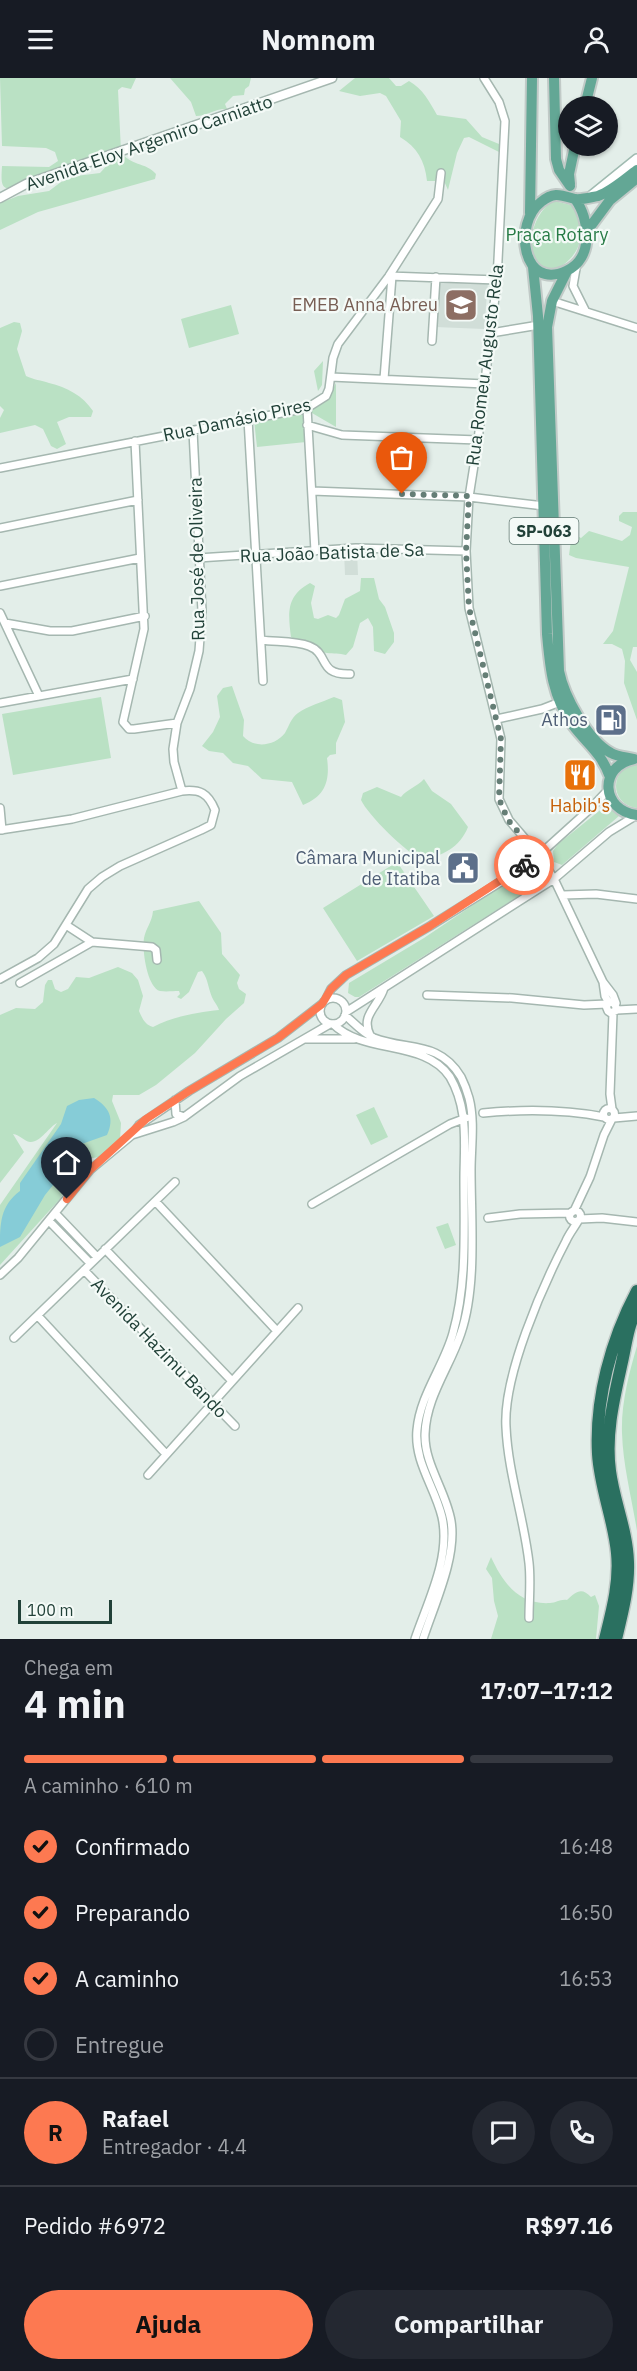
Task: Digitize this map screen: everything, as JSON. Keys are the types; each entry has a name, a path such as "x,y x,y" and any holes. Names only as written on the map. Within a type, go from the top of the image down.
{"highway":[{"path":"605,1639 616,1589 618,1555 600,1477 598,1434 602,1400 616,1337 624,1315 637,1291"},
{"path":"616,1639 626,1595 628,1563 627,1540 610,1472 610,1416 627,1338 637,1309"}],"main road":[{"path":"530,214 532,78"},
{"path":"554,78 556,159 559,170 584,213 587,231"},
{"path":"588,96 592,78"},
{"path":"572,194 569,174 573,156"},
{"path":"589,197 637,159"},
{"path":"530,214 543,200 551,196 599,195 637,170"},
{"name":"SP-063","path":"635,181 610,200 587,231 584,249 577,262 567,271 552,300 547,327 559,671 562,685 591,735 610,753 636,759"},
{"name":"SP-063","path":"530,214 527,220 525,245 532,267 538,325 549,661 552,683 572,724 603,759 612,800 620,810 637,815"},
{"path":"532,267 550,274 567,271"},
{"name":"SP-063","path":"609,783 617,767 636,759"}],"street":[{"name":"Avenida Eloy Argemiro Carniatto","path":"0,198 27,184 332,78"},
{"name":"Rua Romeu Augusto Rela","path":"484,78 499,102 505,121 497,280 469,496 466,551 469,608 497,719 502,756 499,799 508,820 538,855 554,879 603,982 613,995 612,1007"},
{"name":"Rua Damásio Pires","path":"0,468 307,408 326,396 338,344 391,276 438,199 441,172"},
{"path":"577,262 573,286 585,310"},
{"path":"384,379 391,276 497,280"},
{"path":"432,341 436,277"},
{"path":"552,300 637,328"},
{"path":"491,333 538,325"},
{"path":"331,377 485,384"},
{"path":"307,408 315,551"},
{"path":"248,419 263,681"},
{"path":"308,425 342,435 478,440"},
{"name":"Rua José de Oliveira","path":"182,791 174,762 177,723 190,689 200,651 202,611 193,431"},
{"path":"135,441 145,616 142,641 123,722 125,726 134,729 177,723"},
{"path":"312,491 469,496 544,506"},
{"path":"0,528 138,500"},
{"name":"Rua João Batista de Sa","path":"198,558 367,548 466,551"},
{"path":"0,586 140,558"},
{"path":"0,613 39,696"},
{"path":"5,623 50,631 72,631 145,616"},
{"path":"261,640 309,646 317,652 330,671 336,674 350,674"},
{"path":"0,704 133,679"},
{"path":"497,719 542,709 560,702"},
{"path":"468,1118 449,1076 435,1062 355,1039 321,1017 320,1010 331,989 346,975 510,876 538,855 591,807 609,783"},
{"path":"0,808 1,830 72,819 182,791 198,790 205,793 212,801 215,810 210,825 120,866 102,877 88,889 54,944 38,958 0,979"},
{"path":"132,1135 184,1117 240,1076 339,1022 346,1014 384,988 554,879 609,832 637,815"},
{"path":"563,896 596,894 637,899"},
{"path":"66,925 92,942 152,947 156,950 157,960"},
{"path":"20,983 92,942"},
{"path":"371,1037 366,1027 366,1020 384,988"},
{"path":"427,995 512,998 636,1009"},
{"path":"0,1275 18,1258 90,1170 132,1135 146,1119 278,1038 324,1001 335,998 341,1000 346,1006 346,1014 371,1037 437,1052 449,1060 462,1078 469,1098 467,1313 431,1402 426,1421 426,1449 451,1521 450,1550 418,1638"},
{"path":"529,1618 529,1563 509,1454 506,1408 511,1382 529,1325 566,1239 604,1135 609,1114 612,1007"},
{"path":"305,1039 355,1039"},
{"path":"175,1100 176,1114 184,1117"},
{"path":"483,1113 531,1109 634,1116"},
{"path":"312,1204 468,1118"},
{"path":"14,1338 175,1182"},
{"path":"156,1202 277,1331"},
{"name":"Avenida Hazimu Bando","path":"55,1213 97,1257"},
{"path":"488,1218 520,1214 637,1222"},
{"name":"Avenida Hazimu Bando","path":"49,1221 90,1263"},
{"path":"418,1638 442,1558 444,1543 442,1518 421,1463 417,1432 419,1414 453,1336 459,1312 467,1230"},
{"name":"Avenida Hazimu Bando","path":"105,1249 231,1380"},
{"name":"Avenida Hazimu Bando","path":"84,1270 211,1404 235,1426"},
{"path":"148,1475 298,1308"},
{"path":"38,1317 166,1454"},
{"path":"432,1489 441,1487"}],"shaded area":[{"name":"EMEB Anna Abreu","path":"436,280 488,282 484,329 435,327"},
{"path":"344,551 357,551 358,575 345,575"}],"green space":[{"path":"0,78 136,78 131,89 122,87 118,90 121,151 128,159 152,170 156,174 155,179 38,212 0,230 0,203 18,196 49,191 61,182 76,176 100,173 111,161 109,159 18,187 5,187 2,182 2,166 49,167 58,161 55,152 46,148 2,146"},
{"path":"170,78 251,78 244,95 233,96 225,104 227,109 196,116 191,102"},
{"path":"355,78 389,78 396,86 409,81 422,92 437,115 466,119 482,137 499,144 499,152 469,137 464,138 457,153 448,190 444,181 427,181 419,155 400,137 401,121 386,96 380,93 360,96 339,91"},
{"name":"Praça Rotary","path":"554,201 571,205 578,212 581,235 578,247 571,258 561,266 549,269 537,262 531,247 531,238 537,220 548,205"},
{"path":"231,305 239,334 189,348 181,319"},
{"path":"14,322 20,323 22,331 17,349 26,376 68,390 84,401 93,411 91,417 69,417 57,422 66,444 57,449 51,446 43,429 35,425 0,433 0,418 4,410 0,406 0,328"},
{"path":"323,361 322,385 318,391 314,371"},
{"path":"336,383 336,427 312,413 311,407 332,391"},
{"path":"298,410 304,414 306,442 257,447 254,420"},
{"path":"623,512 637,512 637,647 633,647 630,660 637,672 637,720 624,683 625,661 622,649 612,644 603,644 613,631 629,567 569,555 572,533 581,538 589,531 622,541 630,535 632,527 619,521 619,516"},
{"path":"361,578 374,578 379,599 385,607 394,633 394,642 385,654 374,651 373,627 368,618 360,623 353,647 346,655 318,651 291,637 290,606 302,588 310,583 315,586 311,603 314,618 318,619 328,615 336,618 345,599 360,591"},
{"path":"232,686 244,720 243,736 258,744 276,741 285,733 294,717 306,708 334,697 342,700 345,722 336,743 336,754 327,758 327,780 317,797 303,805 292,782 262,779 248,766 233,763 223,753 209,751 202,746 213,732 220,717 217,696 223,688"},
{"path":"101,697 111,758 13,775 2,714"},
{"path":"637,764 637,808 621,800 616,786 621,772"},
{"path":"424,779 432,791 451,804 468,827 465,834 450,850 422,859 407,850 388,833 361,800 363,793 377,787 401,797"},
{"path":"609,803 619,816 562,865 554,862 553,851 558,844"},
{"path":"397,862 434,916 357,961 323,908"},
{"path":"535,863 540,863 543,867 541,882 359,997 348,993 349,983 424,938"},
{"path":"199,901 221,933 222,954 240,975 237,983 239,989 246,994 244,1003 195,1053 156,1085 139,1095 113,1095 112,1101 121,1123 120,1139 99,1157 81,1160 60,1199 0,1265 0,1205 57,1123 34,1142 13,1134 24,1152 0,1183 0,1015 16,1008 35,1009 43,1002 45,985 48,980 52,980 55,989 61,992 68,989 76,977 89,978 118,967 132,973 138,980 143,996 139,1011 144,1021 150,1026 153,1027 185,1015 219,1010 202,971 198,972 189,992 181,999 177,997 180,994 179,991 160,991 155,988 145,959 144,938 153,911"},
{"path":"374,1107 388,1137 371,1145 356,1115"},
{"path":"448,1223 456,1245 445,1249 436,1227"},
{"path":"637,1346 637,1531 626,1470 622,1422 628,1378"},
{"path":"491,1557 507,1584 529,1600 552,1603 567,1600 579,1591 591,1597 595,1595 599,1606 596,1639 491,1639 498,1616 492,1578 486,1569"}],"water":[{"path":"94,1098 107,1109 109,1114 110,1123 107,1135 79,1145 20,1237 0,1247 1,1223 5,1209 20,1191 20,1183 61,1124 67,1106 79,1100"}],"way so far":[{"path":"402,494 469,496 466,551 469,608 501,739 499,799 508,820 538,855 524,865"}],"place":[{"name":"EMEB Anna Abreu","path":"461,305"},
{"name":"Athos","path":"611,720"},
{"name":"Habib's","path":"580,775"},
{"name":"Câmara Municipal de Itatiba","path":"463,868"}],"route":[{"path":"67,1199 90,1170 132,1135 146,1119 278,1038 322,1004 331,989 346,975 430,926 524,865"}]}
